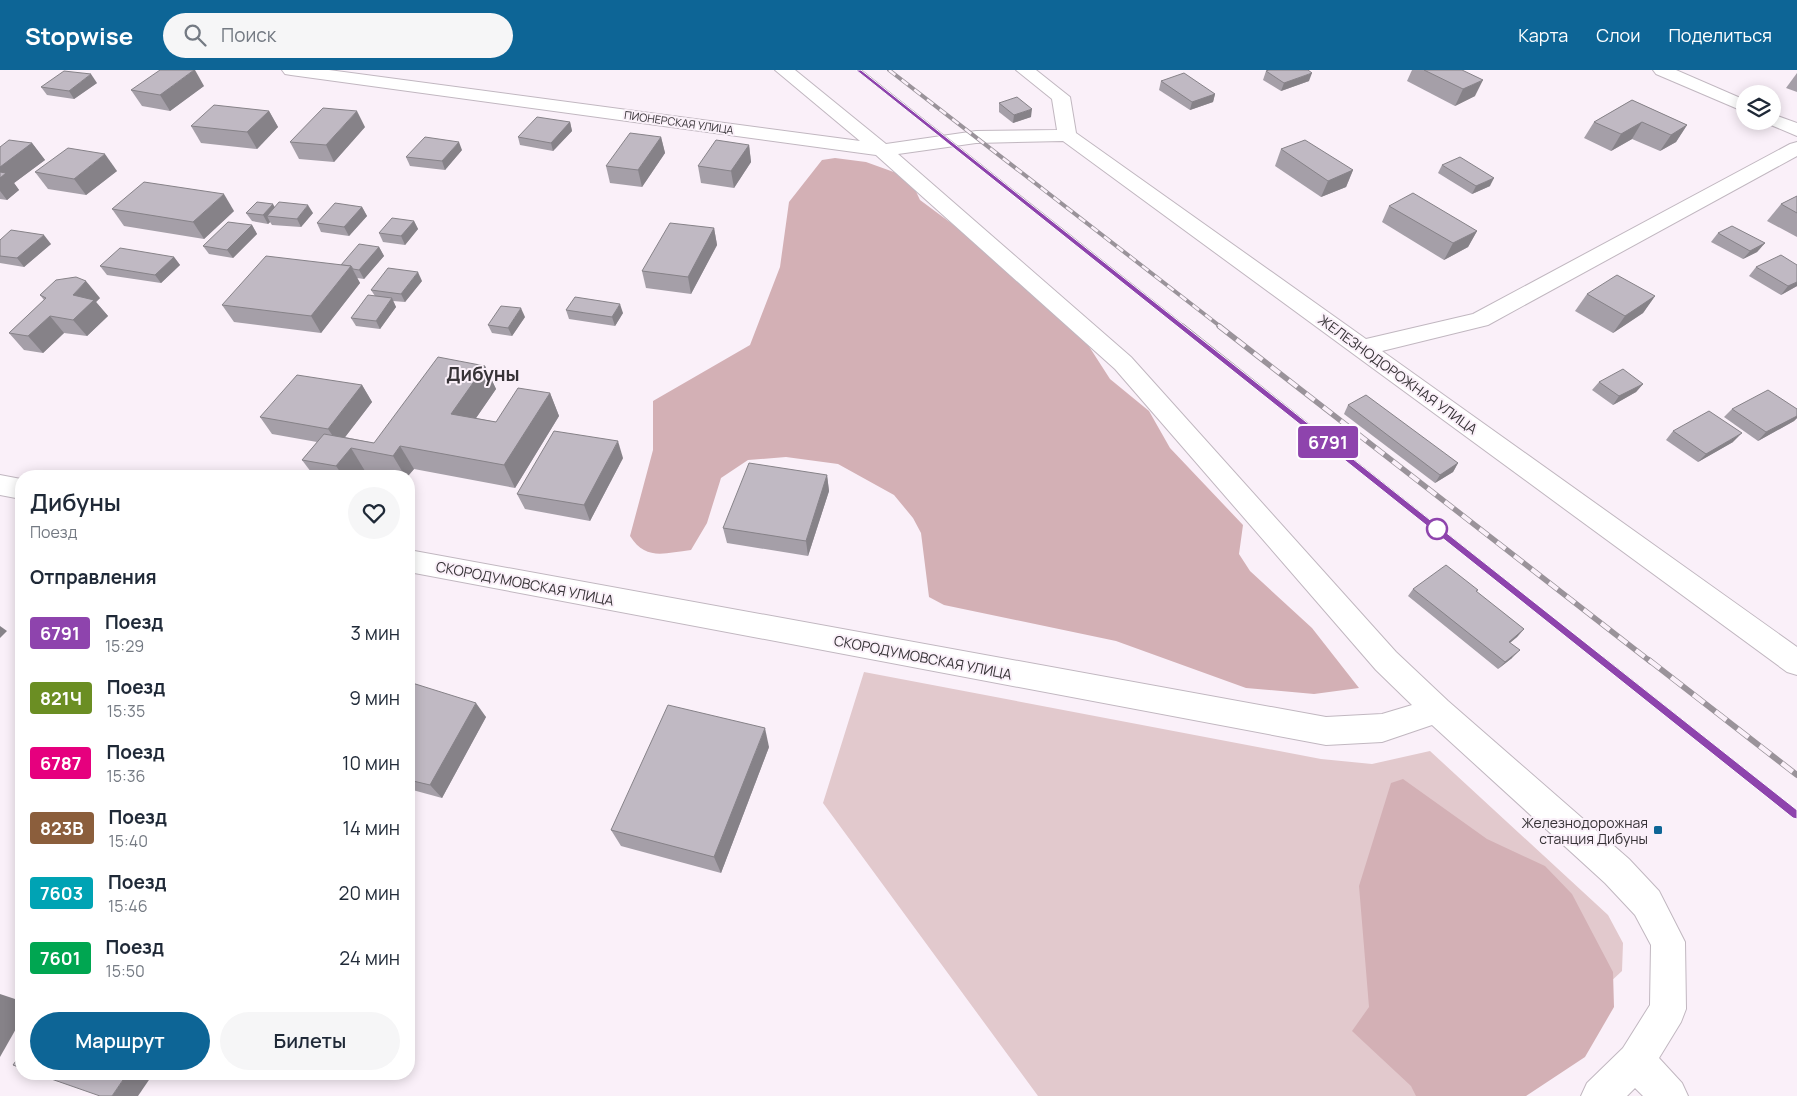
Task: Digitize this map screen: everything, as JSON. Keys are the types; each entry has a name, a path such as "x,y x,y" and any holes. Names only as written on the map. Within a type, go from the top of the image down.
{"street":[{"name":"ПИОНЕРСКАЯ УЛИЦА","path":"291,70 882,150 951,142 976,137 1067,135"},
{"path":"784,70 882,150 1123,364 1386,661 1437,710 1617,871 1647,903 1668,942 1668,1009 1636,1061 1600,1096"},
{"path":"1025,70 1061,97 1067,135"},
{"path":"1662,70 1736,103"},
{"path":"1781,123 1797,130"},
{"name":"ЖЕЛЕЗНОДОРОЖНАЯ УЛИЦА","path":"1067,135 1797,663"},
{"path":"1361,348 1480,320 1797,148"},
{"path":"0,485 15,488"},
{"name":"СКОРОДУМОВСКАЯ УЛИЦА","path":"415,562 1326,731 1382,728 1437,710"},
{"path":"1636,1061 1670,1096"}],"shaded area":[{"path":"835,158 866,162 902,175 912,183 920,200 1002,261 1081,334 1110,379 1149,411 1170,448 1243,525 1239,554 1250,571 1312,628 1359,688 1314,694 1246,688 1116,641 944,605 929,597 921,533 913,518 894,495 838,464 786,457 748,460 721,478 707,523 691,550 656,554 642,549 636,544 630,536 653,450 653,401 750,345 780,267 789,202 822,160"},
{"path":"864,672 1321,759 1372,764 1430,751 1608,915 1623,943 1622,971 1488,1096 1038,1096 823,803"},
{"path":"1403,779 1487,839 1545,866 1572,894 1613,972 1614,1007 1585,1057 1526,1096 1416,1096 1411,1086 1352,1031 1369,1007 1359,886 1391,783"}],"building":[{"path":"160,70 194,70 160,95 131,90"},
{"path":"1308,70 1312,73 1284,83 1266,71"},
{"path":"1424,70 1462,70 1483,80 1463,89"},
{"path":"64,71 91,74 69,91 41,87"},
{"path":"1184,73 1215,94 1192,102 1161,81"},
{"path":"1017,97 1032,109 1014,115 999,103"},
{"path":"1632,100 1687,125 1671,135 1642,122 1621,134 1594,122"},
{"path":"214,105 269,111 247,132 191,126"},
{"path":"323,108 357,111 326,145 290,142"},
{"path":"537,117 570,122 551,143 518,137"},
{"path":"630,133 661,137 638,170 606,166"},
{"path":"425,137 459,142 442,161 406,157"},
{"path":"9,140 32,143 0,167 0,147"},
{"path":"716,140 749,145 731,171 698,166"},
{"path":"1305,140 1353,170 1328,181 1281,149"},
{"path":"68,148 105,154 74,179 35,172"},
{"path":"1460,157 1494,178 1476,186 1442,165"},
{"path":"0,172 6,173 0,178"},
{"path":"144,182 224,194 193,222 112,209"},
{"path":"1413,193 1477,231 1453,243 1389,206"},
{"path":"1797,196 1797,213 1781,204"},
{"path":"257,202 273,204 263,215 246,213"},
{"path":"279,202 308,205 297,219 267,216"},
{"path":"335,203 362,207 344,227 317,223"},
{"path":"392,218 414,221 401,236 379,233"},
{"path":"228,222 252,225 227,250 203,246"},
{"path":"670,223 714,228 688,277 642,271"},
{"path":"1732,226 1765,243 1750,251 1718,233"},
{"path":"11,230 44,235 17,258 0,256 0,240"},
{"path":"359,244 379,247 359,270 353,269 351,266 341,265"},
{"path":"120,248 174,257 155,275 100,266"},
{"path":"1781,255 1797,265 1797,282 1788,286 1756,267"},
{"path":"266,256 351,266 311,316 222,305"},
{"path":"388,268 418,272 401,294 371,290"},
{"path":"1617,275 1655,296 1625,316 1587,294"},
{"path":"76,277 86,281 73,295 94,300 73,320 50,316 28,336 9,333 46,298 40,295 56,280"},
{"path":"368,295 392,298 376,321 351,318"},
{"path":"575,297 620,304 612,317 566,310"},
{"path":"501,306 521,308 508,328 488,325"},
{"path":"438,357 485,366 451,414 496,422 518,388 550,393 504,465 400,446 393,456 351,448 336,466 302,460 324,434 374,443"},
{"path":"1623,369 1643,384 1619,396 1599,382"},
{"path":"297,375 362,385 328,429 260,417"},
{"path":"1768,390 1797,409 1797,416 1766,432 1732,409"},
{"path":"1366,395 1458,463 1440,475 1348,405"},
{"path":"1709,411 1742,433 1706,454 1673,431"},
{"path":"554,431 618,441 584,505 517,494"},
{"path":"749,463 827,475 806,541 723,528"},
{"path":"1446,565 1524,629 1509,642 1520,650 1505,662 1413,589"},
{"path":"415,684 476,703 430,785 415,781"},
{"path":"668,705 765,728 714,857 611,830"},
{"path":"54,1080 123,1080 112,1096 100,1096"}],"railway":[{"path":"859,70 1184,327"},
{"path":"889,70 1221,327"},
{"path":"1182,326 1605,662"},
{"path":"1219,326 1651,662"},
{"path":"1603,660 1797,814"},
{"path":"1649,660 1797,775"}],"train":[{"name":"6791","path":"859,70 1797,814"}],"place":[{"name":"Железнодорожная станция Дибуны","path":"1658,830"}],"district":[{"name":"Дибуны","path":"483,374"}]}
